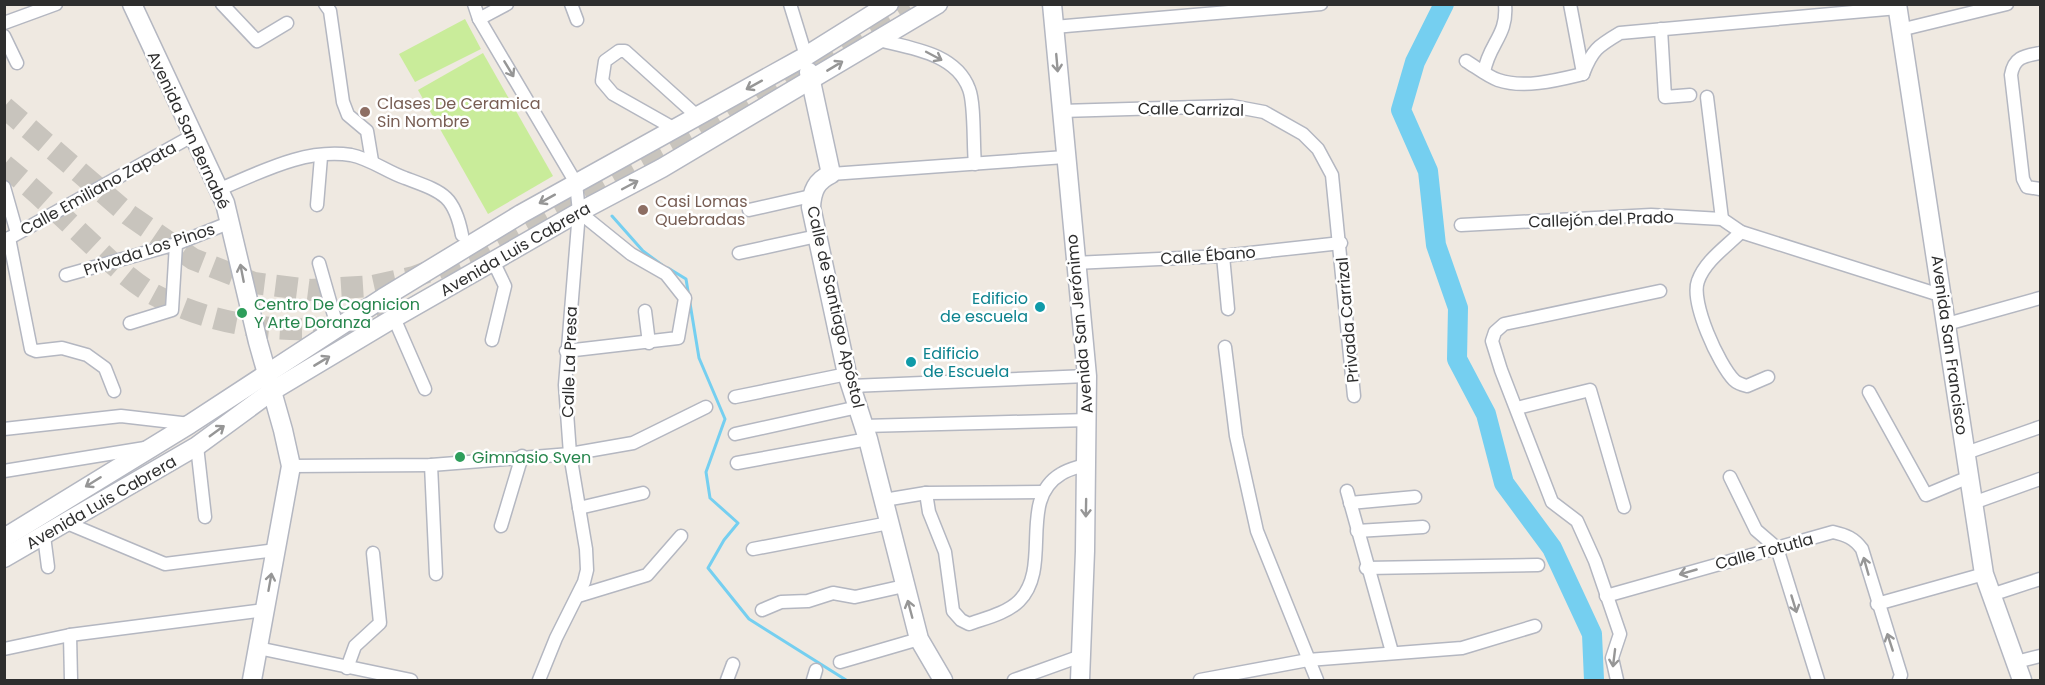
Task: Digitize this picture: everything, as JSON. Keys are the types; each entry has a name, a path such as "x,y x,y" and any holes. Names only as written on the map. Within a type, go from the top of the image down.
{"main road":[{"name":"Avenida San Bernabé","path":"132,4 192,136 220,189 231,222 291,466 252,681"},
{"name":"Avenida Luis Cabrera","path":"4,538 13,525 190,423 337,326 521,214 806,56 889,4"},
{"name":"Avenida Luis Cabrera","path":"4,558 197,446 272,391 394,318 579,212 662,168 938,4"},
{"name":"Avenida San Jerónimo","path":"1052,4 1074,263 1087,376 1087,465 1080,681"},
{"name":"Avenida San Francisco","path":"1898,6 1984,574 1999,593 2022,681"},
{"path":"806,56 831,174"},
{"name":"Calle de Santiago Apóstol","path":"831,174 822,178 811,196 817,236 849,380 866,433 919,639 943,681"}],"street":[{"path":"4,23 56,4"},
{"path":"222,4 257,41 287,23"},
{"path":"474,4 479,19 576,183"},
{"path":"479,19 507,4"},
{"path":"571,4 577,20"},
{"path":"790,4 806,56"},
{"path":"1054,27 1238,9 1321,4"},
{"path":"1484,72 1486,58 1504,30 1505,4"},
{"path":"1570,4 1583,74"},
{"path":"1900,30 2007,4"},
{"path":"1583,74 1590,55 1599,45 1620,33 1898,6"},
{"path":"328,7 343,102 348,115 367,131 372,161"},
{"path":"1661,29 1665,97 1690,95"},
{"path":"4,36 17,63"},
{"path":"878,40 927,52 956,68 970,89 975,164"},
{"path":"675,129 613,94 602,81 605,60 611,55 625,51 697,116"},
{"path":"2040,53 2020,57 2013,64 2011,75 2023,179 2027,187 2040,189"},
{"path":"1466,61 1498,80 1516,83 1556,80 1583,74"},
{"path":"1707,97 1722,219 1741,232 1943,296"},
{"name":"Calle Carrizal","path":"1061,111 1232,106 1264,112 1302,134 1318,149 1332,175 1341,243"},
{"name":"Calle Emiliano Zapata","path":"10,238 192,136"},
{"path":"220,189 296,159 350,155 372,161 380,168 445,196 457,211 462,235"},
{"path":"317,205 321,157"},
{"path":"831,174 1065,157"},
{"name":"Calle La Presa","path":"539,681 560,629 578,596 587,570 586,549 570,454 565,385 579,212 576,183"},
{"path":"4,187 10,238 31,348 36,351 62,348 87,355 105,368 114,391"},
{"path":"749,210 811,196"},
{"path":"566,351 678,338 685,298 666,274 631,254 579,212"},
{"name":"Callejón del Prado","path":"1461,225 1651,215 1722,219"},
{"name":"Privada Los Pinos","path":"66,275 176,244 231,222"},
{"path":"1741,232 1705,267 1697,283 1696,296 1709,337 1735,381 1747,386 1768,377"},
{"path":"739,253 817,236"},
{"name":"Calle Ébano","path":"1074,263 1224,256 1341,243"},
{"name":"Privada Carrizal","path":"1341,243 1354,396"},
{"path":"130,322 172,310 176,244"},
{"path":"1224,256 1228,309"},
{"path":"492,339 505,286 493,261"},
{"path":"319,263 337,326"},
{"path":"1617,681 1612,658 1620,634 1577,521 1552,502 1492,341 1495,332 1504,324 1660,291"},
{"path":"1947,324 2040,298"},
{"path":"645,311 649,343"},
{"path":"394,318 425,389"},
{"path":"1225,347 1236,436 1257,531 1317,681"},
{"path":"735,397 849,380 1087,376"},
{"path":"1517,408 1590,390 1624,507"},
{"path":"1869,392 1926,495 1969,477"},
{"path":"291,466 431,465 570,454 633,443 706,407"},
{"path":"735,434 858,407"},
{"path":"4,429 121,416 190,423"},
{"path":"737,463 866,433 1088,420"},
{"path":"1966,453 2040,427"},
{"path":"197,446 206,516"},
{"path":"4,471 149,447"},
{"path":"501,526 522,456"},
{"path":"431,465 436,574"},
{"path":"927,493 928,512 945,552 953,610 961,620 969,624 1002,612 1019,601 1034,579 1038,513 1044,492 1059,474 1087,465"},
{"path":"1730,477 1756,530 1777,548 1818,681"},
{"path":"1973,503 2040,479"},
{"path":"884,500 927,493 1044,492"},
{"path":"579,508 643,493"},
{"path":"1392,652 1366,568 1349,497 1415,497"},
{"path":"66,523 165,564 276,550"},
{"path":"753,549 890,523"},
{"path":"1357,531 1423,527"},
{"name":"Calle Totutla","path":"1606,596 1833,532 1846,535 1856,541 1862,549 1877,604 1901,675 1899,681"},
{"path":"44,536 48,567"},
{"path":"578,596 647,575 681,536"},
{"path":"347,668 356,646 380,623 374,553"},
{"path":"1366,568 1538,565"},
{"path":"1877,604 1984,574"},
{"path":"1999,593 2040,579"},
{"path":"762,610 781,602 808,601 833,593 855,597 904,586"},
{"path":"4,649 70,635 265,610"},
{"path":"1200,681 1308,660 1462,648 1535,626"},
{"path":"70,635 71,681"},
{"path":"840,662 919,639"},
{"path":"258,648 347,668 369,676 411,681"},
{"path":"1014,681 1081,656"},
{"path":"2016,662 2040,656"},
{"path":"727,681 733,664"}],"green space":[{"path":"465,19 481,49 415,82 399,54"},
{"path":"483,53 553,176 488,214 418,90"}],"waterway":[{"path":"1444,4 1415,62 1401,110 1428,171 1436,245 1458,308 1457,359 1486,414 1504,483 1552,548 1592,634 1594,680"},
{"path":"612,216 643,251 662,265"},
{"path":"668,268 686,279 699,358 725,419 706,472 710,498 738,523 724,540 708,568 749,619 846,680"}],"tunnel":[{"path":"4,107 129,215 193,259 254,283 310,290 373,286 414,277 485,250 700,132 908,4"},
{"path":"4,165 130,278 153,294 181,307 243,324 307,329 371,322 401,313"}],"place":[{"name":"Clases De Ceramica Sin Nombre","path":"365,112"},
{"name":"Casi Lomas Quebradas","path":"643,210"},
{"name":"Edificio de escuela","path":"1040,307"},
{"name":"Centro De Cognicion Y Arte Doranza","path":"242,313"},
{"name":"Edificio de Escuela","path":"911,362"},
{"name":"Gimnasio Sven","path":"460,457"}]}
